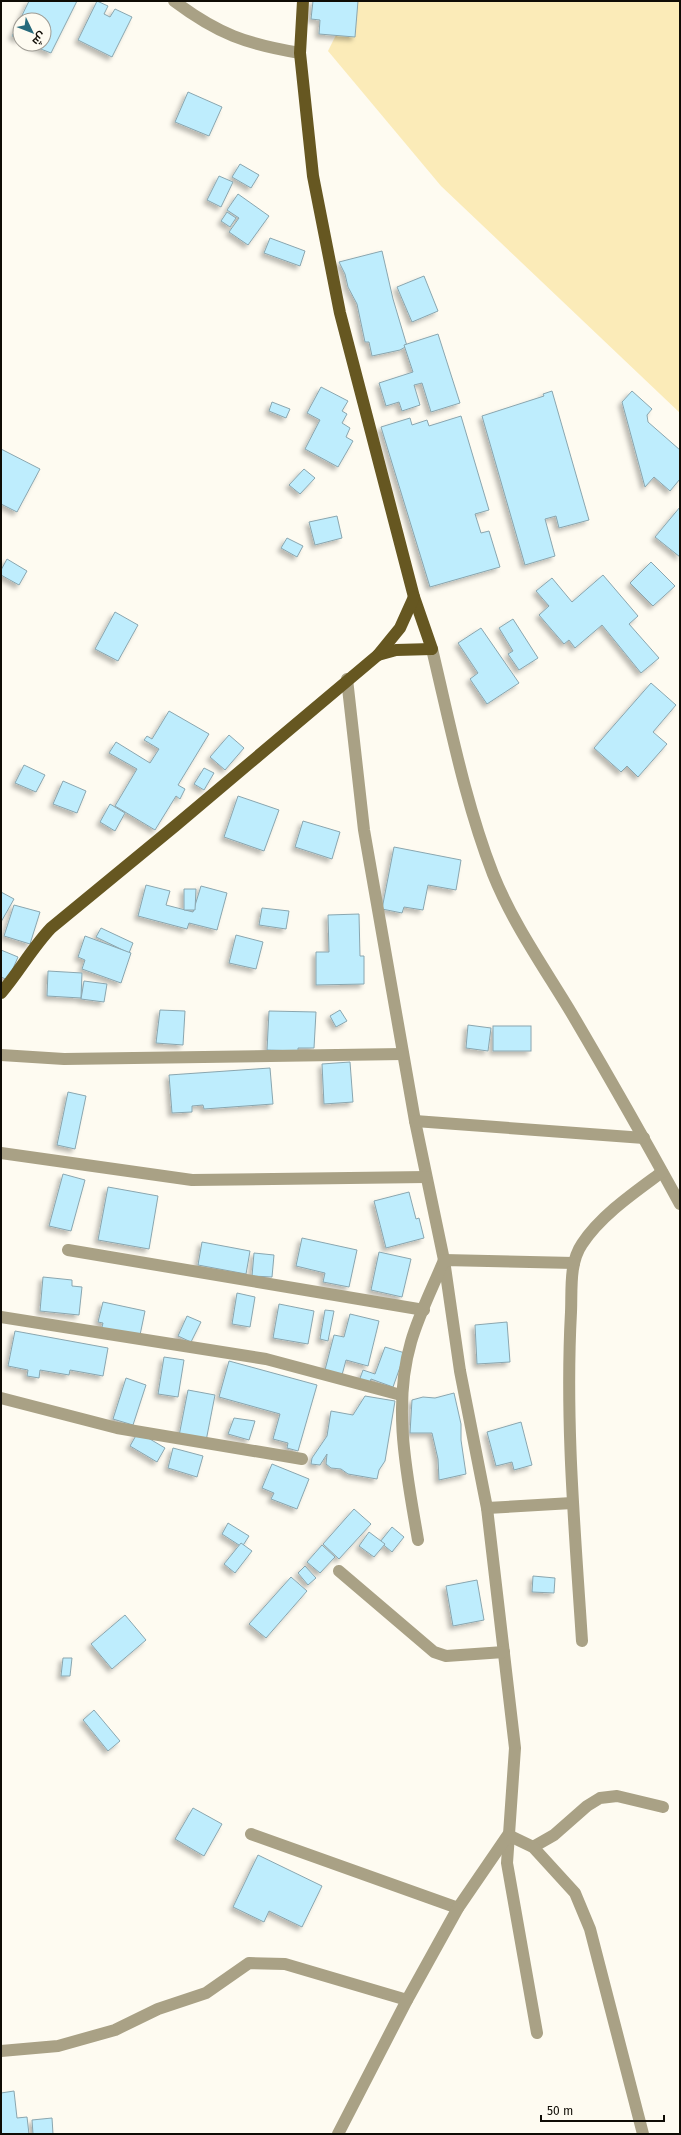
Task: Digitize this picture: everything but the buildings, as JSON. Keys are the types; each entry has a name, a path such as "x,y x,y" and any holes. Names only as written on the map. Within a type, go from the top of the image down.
{"main road":[{"path":"303,1 300,53 312,176 340,313 414,597 432,649 396,650 378,655"},
{"path":"1,993 12,980 35,944 51,928 175,826 347,679 378,655 400,628 414,597"}],"street":[{"path":"174,1 199,19 241,40 300,53"},
{"path":"432,649 465,785 478,832 494,876 522,931 620,1095 680,1204"},
{"path":"347,679 364,830 415,1121 444,1260 460,1371 487,1508 515,1748 507,1863 537,2033"},
{"path":"1,1054 64,1059 403,1054"},
{"path":"415,1121 644,1138"},
{"path":"1,1153 192,1180 426,1177"},
{"path":"582,1641 572,1503 568,1366 574,1263 582,1245 614,1208 662,1172"},
{"path":"68,1250 424,1310"},
{"path":"444,1260 574,1263"},
{"path":"418,1540 404,1458 401,1396 411,1342 444,1260"},
{"path":"1,1317 266,1359 401,1396"},
{"path":"1,1398 117,1428 302,1459"},
{"path":"487,1508 572,1503"},
{"path":"339,1572 434,1652 446,1656 504,1652"},
{"path":"533,1847 554,1835 587,1806 600,1798 617,1796 663,1807"},
{"path":"251,1834 458,1908"},
{"path":"508,1835 533,1847 575,1893 590,1929 643,2134"},
{"path":"338,2134 407,2000 458,1908 508,1835"},
{"path":"1,2051 58,2046 115,2030 158,2009 206,1993 249,1963 285,1964 407,2000"}],"shaded area":[{"path":"353,1 680,1 680,413 441,186 328,51"}]}
